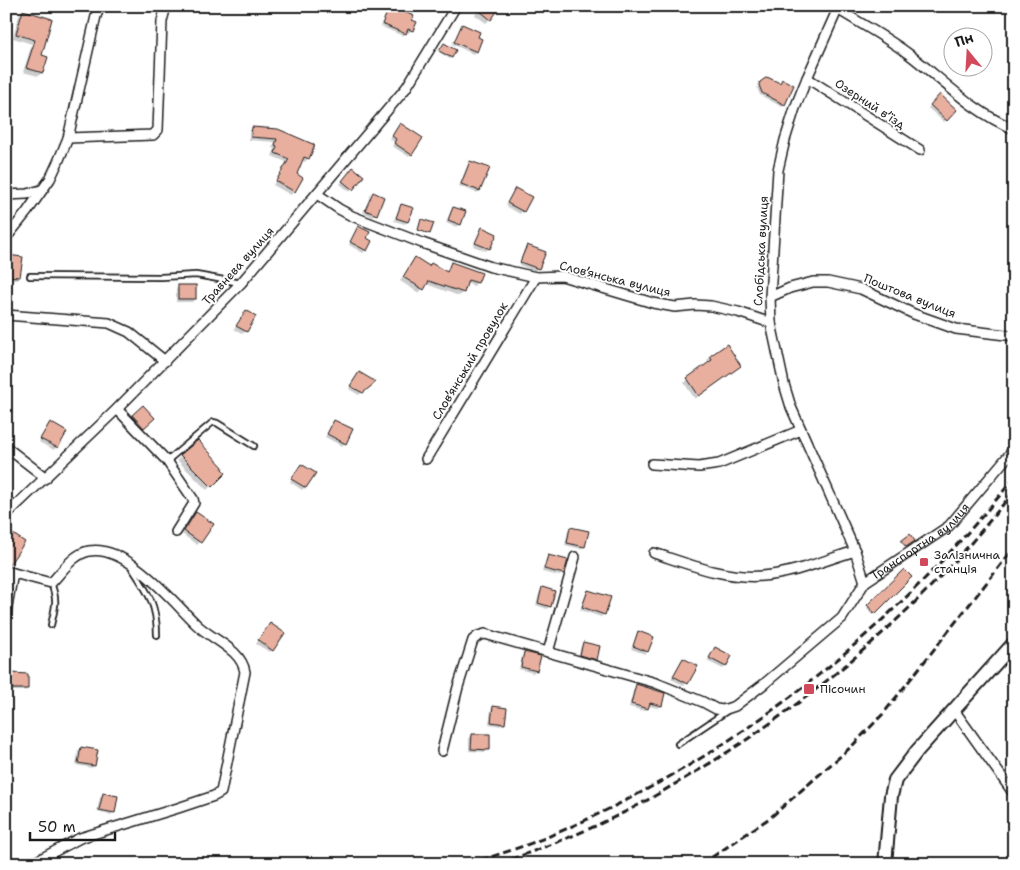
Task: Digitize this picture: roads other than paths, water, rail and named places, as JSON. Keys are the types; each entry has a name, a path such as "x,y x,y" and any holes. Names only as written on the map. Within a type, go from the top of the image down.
{"street":[{"path":"6,238 50,179 68,138 96,16 100,6"},
{"path":"68,138 153,135 156,133 158,130 162,21 166,6"},
{"name":"Травнева вулиця","path":"6,515 117,409 241,283 406,88 456,6"},
{"path":"839,8 891,42 965,100 997,122 1014,129"},
{"name":"Слобідська вулиця","path":"839,8 806,78 785,140 778,170 770,298 771,323 784,384 801,430 855,551 865,582"},
{"name":"Озерний в’їзд","path":"806,78 920,150"},
{"path":"6,195 27,194 41,190"},
{"name":"Слов’янська вулиця","path":"317,194 339,210 352,216 491,267 536,277 562,276 653,303 675,307 712,306 771,323"},
{"name":"Слов’янський провулок","path":"426,459 536,277"},
{"name":"Поштова вулиця","path":"770,298 790,288 813,282 828,282 861,289 914,314 956,329 1014,336"},
{"path":"6,315 109,323 130,332 165,361"},
{"path":"117,409 167,461 193,499 194,503 176,532"},
{"path":"652,464 699,467 719,464 801,430"},
{"path":"6,447 46,478"},
{"name":"Транспортна вулиця","path":"735,706 842,618 865,582 949,526 1014,449"},
{"path":"6,612 10,572 51,582 78,556 89,551 110,553 144,573 170,596 197,625 235,653 244,665 245,672 221,792 187,805 80,838 31,864"},
{"path":"654,554 707,570 734,575 762,576 788,571 855,551"},
{"path":"548,652 575,557"},
{"path":"442,751 458,686 473,640 475,637 485,634 656,683 703,702 716,710 735,706"},
{"path":"885,864 891,796 895,780 917,751 1014,643"},
{"path":"954,710 1014,794"}],"lane":[{"path":"30,276 161,277 196,275 241,283"},
{"path":"167,461 213,422 218,423 254,446"},
{"path":"128,562 142,582 155,609 157,635"},
{"path":"51,582 56,595 52,625"},
{"path":"678,744 735,706"}],"railway":[{"path":"469,864 548,837 626,800 689,765 750,726 808,683 864,637 916,587 966,534 1014,478"},
{"path":"499,864 581,832 634,808 715,760 791,708 864,650 931,586 963,552 1014,491"},
{"path":"702,864 771,817 852,746 883,714 1014,548"}],"place":[{"name":"Залізнична станція","path":"924,562"},
{"name":"Пісочин","path":"809,689"}]}
